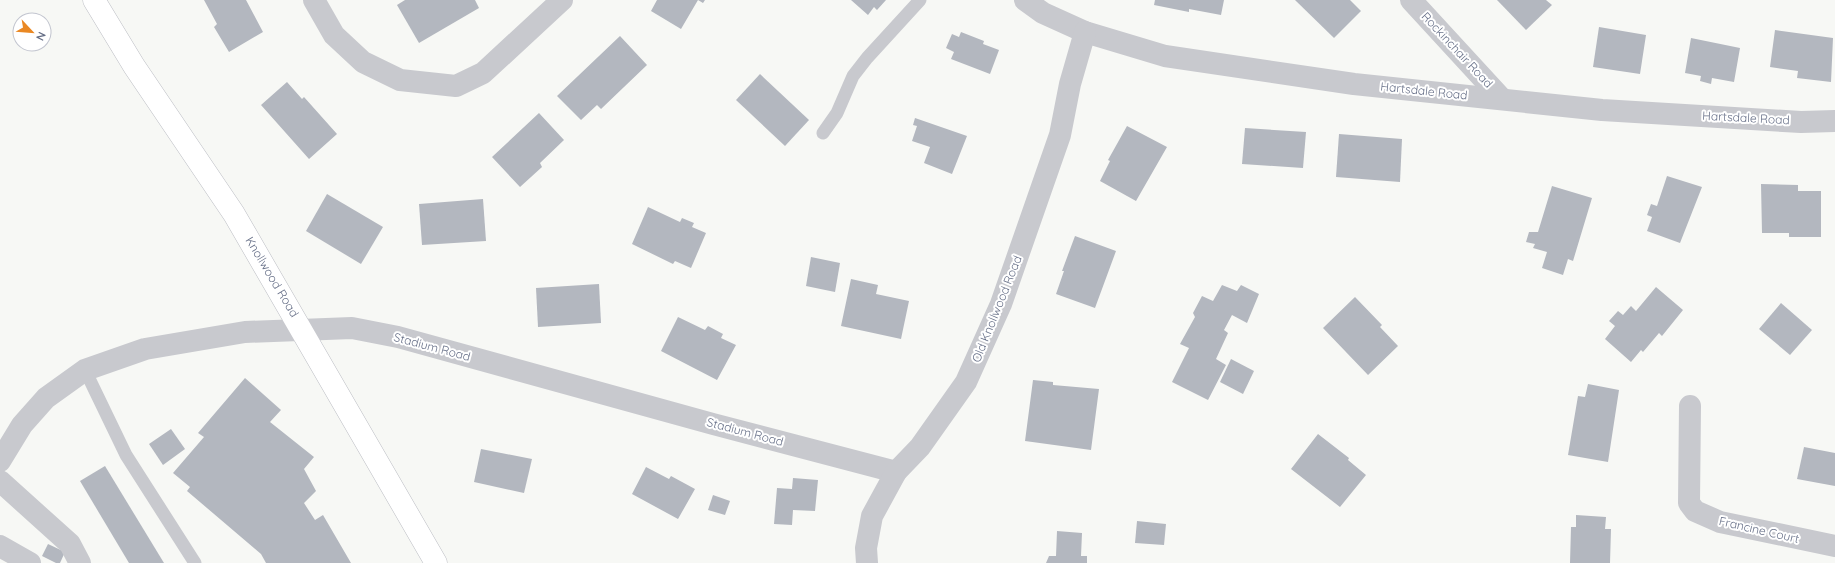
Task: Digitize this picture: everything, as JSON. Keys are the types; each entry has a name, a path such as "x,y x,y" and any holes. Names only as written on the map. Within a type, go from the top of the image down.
{"main road":[{"name":"Knollwood Road","path":"94,0 134,66 234,214 302,329 436,563"}],"street":[{"path":"314,0 334,35 363,62 400,80 456,86 483,73 562,0"},
{"name":"Hartsdale Road","path":"1025,0 1043,13 1086,32 1165,56 1354,84 1602,110 1801,122 1835,121"},
{"name":"Rockinchair Road","path":"1411,0 1502,99"},
{"name":"Old Knollwood Road","path":"867,563 866,548 872,516 896,472 920,447 966,382 1001,304 1060,135 1070,84 1086,32"},
{"name":"Stadium Road","path":"0,461 22,425 46,398 85,370 145,349 245,332 352,328 398,337 713,424 896,472"},
{"name":"Francine Court","path":"1690,406 1690,503 1695,511 1720,522 1835,546"},
{"path":"0,481 70,544 80,563"},
{"path":"0,546 30,563"}],"lane":[{"path":"823,133 837,114 853,76 867,58 920,0"},
{"path":"85,370 126,455 195,563"}],"building":[{"path":"204,0 246,0 263,32 229,52 214,27 217,24"},
{"path":"405,0 475,0 479,8 419,43 397,5"},
{"path":"657,0 698,0 681,29 651,11"},
{"path":"698,0 705,0 703,3"},
{"path":"851,0 886,0 877,10 874,7 868,15"},
{"path":"1155,0 1224,0 1221,15 1189,9 1189,12 1154,5"},
{"path":"1295,0 1350,0 1361,11 1334,38"},
{"path":"1497,0 1546,0 1552,5 1526,30"},
{"path":"1599,27 1646,35 1640,74 1593,67"},
{"path":"1775,30 1833,38 1831,82 1797,78 1798,71 1770,67"},
{"path":"961,32 984,41 983,44 999,50 990,74 951,59 954,52 946,48 952,34 959,37"},
{"path":"620,36 647,65 601,109 597,105 581,120 557,96"},
{"path":"1691,38 1740,48 1734,82 1712,78 1711,84 1700,81 1701,76 1685,73"},
{"path":"760,74 809,120 785,146 736,100"},
{"path":"287,82 302,99 304,97 337,134 309,159 261,105"},
{"path":"539,113 564,140 540,163 542,167 520,187 492,157"},
{"path":"915,118 967,136 952,174 924,163 930,147 912,141 917,126 913,125"},
{"path":"1127,126 1167,147 1136,201 1100,181 1110,161 1108,160"},
{"path":"1245,128 1306,132 1303,168 1242,164"},
{"path":"1339,134 1402,139 1400,182 1336,177"},
{"path":"1667,176 1702,187 1680,243 1647,231 1652,217 1647,215 1651,204 1657,206"},
{"path":"1761,184 1798,185 1798,191 1821,191 1821,237 1789,237 1789,233 1762,233"},
{"path":"1552,186 1592,198 1573,261 1568,259 1563,275 1542,268 1547,252 1533,248 1535,244 1526,242 1529,232 1538,232"},
{"path":"327,194 383,227 361,264 306,231"},
{"path":"483,199 486,241 422,245 419,204"},
{"path":"648,207 680,222 682,218 694,223 692,227 706,233 691,268 675,261 673,264 632,244"},
{"path":"1075,236 1116,251 1095,308 1056,294 1064,271 1062,271"},
{"path":"811,257 840,263 835,292 806,286"},
{"path":"851,279 878,285 876,294 909,301 901,339 841,326"},
{"path":"599,284 601,323 538,327 536,288"},
{"path":"1222,285 1237,291 1241,285 1259,294 1247,323 1232,315 1224,330 1228,333 1216,359 1226,365 1208,400 1172,382 1189,348 1180,344 1195,317 1193,313 1202,296 1213,301"},
{"path":"1656,287 1683,310 1662,336 1659,333 1643,352 1641,350 1631,362 1605,339 1615,326 1609,321 1618,311 1623,315 1631,306 1636,311"},
{"path":"1355,297 1382,325 1380,327 1398,346 1368,375 1323,328"},
{"path":"1781,303 1812,330 1790,355 1759,329"},
{"path":"678,317 705,330 708,326 723,334 721,338 736,345 717,380 661,351"},
{"path":"1231,359 1254,371 1243,394 1220,382"},
{"path":"245,378 281,410 270,422 314,457 304,469 316,491 304,503 315,520 323,515 351,563 266,563 261,554 187,491 190,487 173,473 204,437 198,433"},
{"path":"1033,380 1053,382 1053,385 1099,389 1091,450 1025,441"},
{"path":"1588,384 1619,390 1608,462 1568,455 1578,396 1585,397"},
{"path":"171,429 185,449 163,465 149,444"},
{"path":"1318,434 1349,458 1348,460 1366,475 1340,507 1291,469"},
{"path":"1804,447 1835,453 1835,486 1797,479"},
{"path":"481,449 532,459 524,493 474,482"},
{"path":"105,466 164,563 129,563 80,481"},
{"path":"646,467 669,479 671,476 695,489 678,519 632,494"},
{"path":"793,478 818,480 815,511 793,510 792,525 774,524 777,488 792,489"},
{"path":"713,495 730,501 725,515 708,510"},
{"path":"1576,515 1606,517 1605,529 1611,529 1610,563 1570,563 1571,527 1576,527"},
{"path":"1137,521 1166,524 1164,545 1135,543"},
{"path":"1057,531 1082,533 1081,556 1087,556 1087,563 1046,563 1049,556 1056,556"},
{"path":"48,544 65,552 60,563 56,563 42,556"}]}
